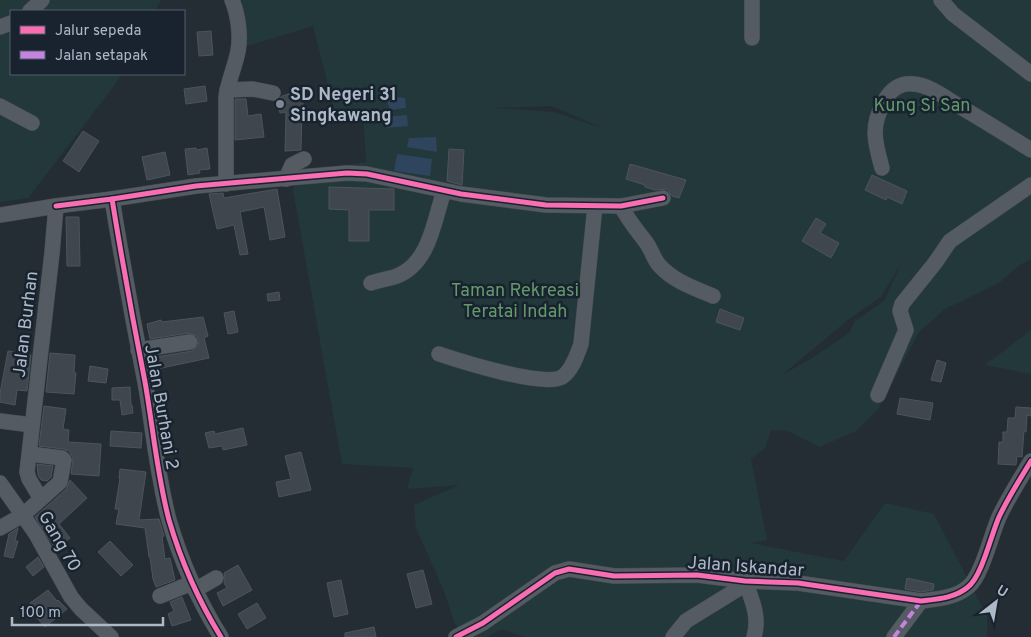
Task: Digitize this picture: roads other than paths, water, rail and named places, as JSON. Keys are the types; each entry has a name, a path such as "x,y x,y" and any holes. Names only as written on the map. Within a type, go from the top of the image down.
{"street":[{"path":"31,10 42,0"},
{"path":"226,184 227,90 239,43 237,18 232,0"},
{"path":"752,0 752,38"},
{"path":"940,0 953,14 1031,74"},
{"path":"882,168 874,140 874,128 879,111 887,96 893,89 902,85 920,85 1031,150"},
{"path":"227,90 253,89 273,93"},
{"path":"0,106 32,123"},
{"path":"286,179 292,165 304,159"},
{"path":"0,215 196,186 347,173 367,174 444,191 546,205 621,206 663,198"},
{"path":"878,395 906,330 900,311 902,304 950,241 1031,185"},
{"path":"371,283 398,275 417,262 424,252 444,191"},
{"name":"Jalan Burhani 2","path":"112,199 126,290 164,499 177,545 193,586 221,637"},
{"name":"Jalan Burhan","path":"41,499 29,479 28,472 56,206"},
{"path":"439,354 477,367 525,377 553,380 560,379 566,375 574,362 581,344 594,206"},
{"path":"621,206 627,219 647,243 659,264 668,273 686,285 713,296"},
{"path":"138,350 190,342"},
{"path":"0,421 32,425"},
{"path":"0,528 22,515 60,482 64,460 58,457 30,454"},
{"name":"Jalan Iskandar","path":"456,637 483,623 555,573 569,570 614,576 697,574 745,582 798,583 898,596 921,601 941,599 970,586 978,574 998,518 1031,461"},
{"name":"Gang 70","path":"0,483 36,534 71,597 111,637"},
{"path":"160,596 216,578"},
{"path":"673,637 686,621 745,582 756,615 757,623 754,637"},
{"path":"894,637 921,601"}],"water":[{"path":"398,97 405,98 406,108 390,110 387,101"},
{"path":"407,115 408,126 386,128 384,117"},
{"path":"436,137 437,152 407,147 409,138"},
{"path":"397,154 432,159 430,176 394,171"}],"place":[{"name":"SD Negeri 31 Singkawang","path":"280,104"}],"park label":[{"name":"Kung Si San","path":"922,105"},
{"name":"Taman Rekreasi Teratai Indah","path":"515,300"}]}
